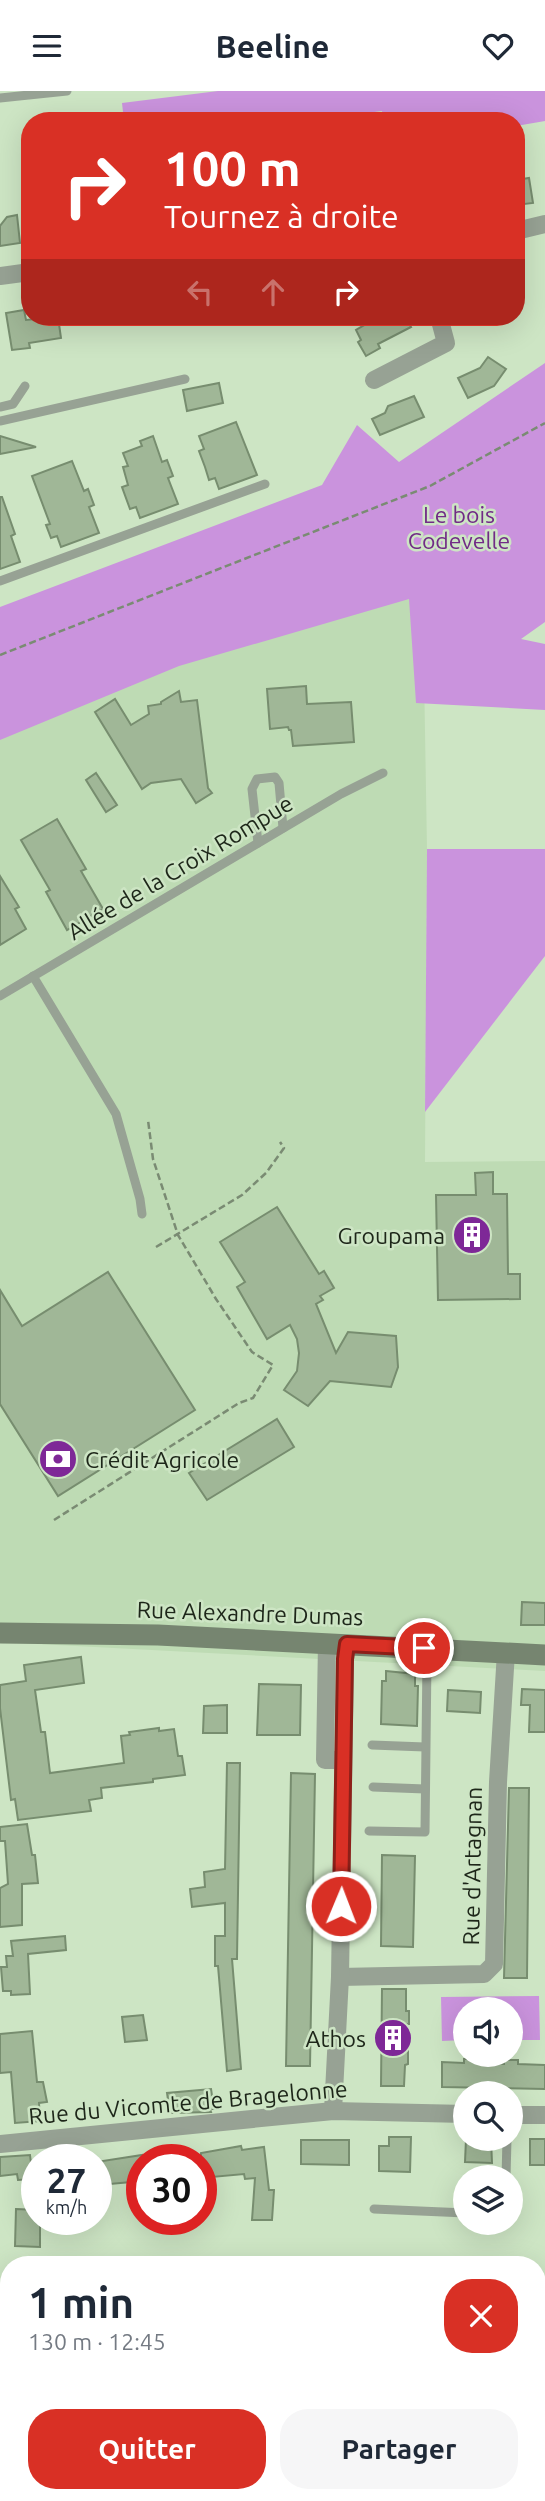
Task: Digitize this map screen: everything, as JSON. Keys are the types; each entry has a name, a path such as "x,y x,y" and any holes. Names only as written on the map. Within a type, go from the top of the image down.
{"street":[{"path":"525,229 545,224"},
{"path":"0,277 21,274"},
{"path":"374,380 446,344 441,326"},
{"name":"Rue Alexandre Dumas","path":"0,1621 37,1632"},
{"name":"Rue Alexandre Dumas","path":"0,1633 37,1632 337,1644 545,1655"},
{"path":"333,2111 340,1976 345,1659 337,1644"},
{"name":"Rue d'Artagnan","path":"340,1976 484,1974 494,1963 498,1781 506,1652"},
{"name":"Rue du Vicomte de Bragelonne","path":"0,2144 333,2111 453,2114"},
{"path":"523,2115 545,2115"}],"lane":[{"path":"0,98 67,91"},
{"path":"0,421 185,379"},
{"path":"0,407 13,404 26,386"},
{"path":"0,581 265,484"},
{"name":"Allée de la Croix Rompue","path":"0,996 341,794 383,773"},
{"path":"258,843 252,789 257,779 275,778 279,783 283,828"},
{"path":"33,976 116,1114 142,1214"},
{"path":"369,1831 425,1832 427,1659 424,1648"},
{"path":"372,1745 425,1747"},
{"path":"373,1787 425,1789"},
{"path":"374,2209 453,2212"}],"path":[{"path":"0,655 430,486 545,423"},
{"path":"54,1520 239,1403 253,1398 273,1365 252,1352 178,1235 153,1159 148,1120"},
{"path":"156,1247 242,1195 266,1173 284,1148 280,1142"}],"shaded area":[{"path":"422,554 427,849 425,1162 545,1161 545,1671 0,1642 0,739"}],"green space":[{"path":"218,91 545,91 545,121 525,124 525,112 123,112 122,103"},
{"name":"Le bois Codevelle","path":"545,363 545,622 521,639 545,644 545,710 416,703 409,599 179,666 0,740 0,607 322,485 357,425 399,462"},
{"path":"427,849 545,849 545,956 425,1112"},
{"path":"539,1996 540,2040 523,2040 523,1997 453,1997 453,2041 442,2041 441,1997"}],"building":[{"path":"529,178 533,203 525,204 525,179"},
{"path":"17,215 20,243 0,246 0,226 7,217"},
{"path":"21,310 21,326 59,326 61,338 29,343 30,348 12,350 6,313"},
{"path":"363,326 411,327 378,344 380,348 366,356 358,342 361,340 356,330"},
{"path":"488,357 506,369 494,386 468,398 458,378 480,368"},
{"path":"219,383 223,403 187,411 183,390"},
{"path":"414,396 424,417 380,435 372,419 385,413 388,406"},
{"path":"236,422 257,475 219,489 215,478 209,480 199,451 204,449 199,436"},
{"path":"0,436 36,447 0,454"},
{"path":"153,436 162,462 167,460 173,476 168,478 178,504 140,518 136,507 130,509 122,487 128,485 123,467 128,466 123,453 142,446 140,441"},
{"path":"72,461 84,491 88,489 94,505 89,507 99,533 61,547 57,536 51,538 46,525 50,524 32,476"},
{"path":"0,497 15,534 11,536 20,562 0,569"},
{"path":"306,686 307,704 351,702 354,742 293,746 291,730 288,727 270,729 267,689"},
{"path":"179,691 181,702 197,700 208,788 212,793 196,803 181,779 151,783 142,789 95,712 115,699 131,725 149,714 148,706 161,704"},
{"path":"96,773 117,805 106,812 86,780"},
{"path":"57,819 86,869 81,871 103,909 67,930 46,892 50,890 21,840"},
{"path":"0,876 19,907 15,909 26,929 0,945"},
{"name":"Groupama","path":"493,1172 493,1194 507,1194 508,1274 520,1274 520,1299 438,1300 436,1195 476,1195 475,1173"},
{"path":"277,1207 319,1274 324,1271 334,1288 320,1296 323,1300 316,1304 336,1353 348,1332 396,1336 398,1367 391,1387 330,1381 308,1406 284,1390 297,1371 297,1339 290,1325 267,1339 237,1287 245,1282 220,1242"},
{"path":"108,1272 195,1410 58,1496 0,1404 0,1290 22,1326"},
{"path":"277,1419 294,1447 207,1500 189,1473"},
{"path":"522,1602 545,1603 545,1625 521,1625"},
{"path":"81,1657 84,1683 35,1690 41,1732 45,1732 50,1773 124,1763 121,1736 130,1735 129,1732 159,1728 159,1731 174,1729 178,1756 182,1756 185,1775 101,1788 102,1798 89,1800 91,1811 18,1820 15,1799 11,1800 0,1708 0,1685 26,1681 24,1665"},
{"path":"386,1671 415,1674 415,1686 418,1686 417,1726 381,1724 382,1681 386,1681"},
{"path":"259,1684 301,1685 300,1735 257,1735"},
{"path":"522,1689 545,1690 545,1732 529,1732 530,1705 521,1705"},
{"path":"448,1690 481,1692 480,1713 447,1711"},
{"path":"227,1705 227,1733 203,1733 204,1706"},
{"path":"227,1763 240,1763 237,1959 232,1959 241,2069 227,2071 218,1966 215,1966 215,1936 225,1936 225,1903 192,1907 190,1889 205,1887 204,1872 225,1869"},
{"path":"291,1773 315,1774 310,2066 286,2066"},
{"path":"509,1788 529,1788 527,1978 504,1978"},
{"path":"27,1824 32,1855 35,1855 38,1883 22,1884 22,1925 0,1927 0,1888 8,1884 5,1841 0,1841 0,1827"},
{"path":"382,1855 415,1856 413,1947 381,1946"},
{"path":"65,1936 66,1950 28,1954 30,1994 11,1995 11,1991 3,1991 1,1967 7,1967 6,1956 13,1956 11,1941"},
{"name":"Athos","path":"382,1989 406,1989 409,2024 405,2024 408,2064 405,2065 404,2086 381,2086"},
{"path":"143,2015 147,2040 125,2042 122,2017"},
{"path":"32,2031 37,2082 43,2082 47,2102 39,2103 40,2121 15,2123 11,2072 0,2073 0,2034"},
{"path":"442,2062 453,2062 453,2067 545,2065 545,2089 523,2089 523,2081 453,2081 453,2087 442,2087"},
{"path":"211,2089 214,2109 210,2109 211,2112 170,2113 167,2093"},
{"path":"389,2137 411,2137 410,2172 379,2171 379,2146 389,2146"},
{"path":"530,2139 545,2139 545,2165 530,2165"},
{"path":"301,2140 349,2140 349,2165 301,2164"},
{"path":"241,2146 242,2150 264,2147 269,2190 274,2190 272,2220 252,2220 255,2178 245,2179 244,2174 217,2177 217,2150"},
{"path":"465,2151 492,2151 492,2163 465,2162"},
{"path":"21,2156 21,2180 18,2180 17,2174 0,2176 0,2157"},
{"path":"126,2157 126,2182 112,2184 112,2160"},
{"path":"16,2209 21,2209 21,2235 40,2235 40,2247 15,2246"}],"place":[{"name":"Groupama","path":"472,1235"},
{"name":"Crédit Agricole","path":"58,1459"},
{"name":"Athos","path":"393,2038"}],"route":[{"path":"341,1906 347,1644 424,1648"}]}
